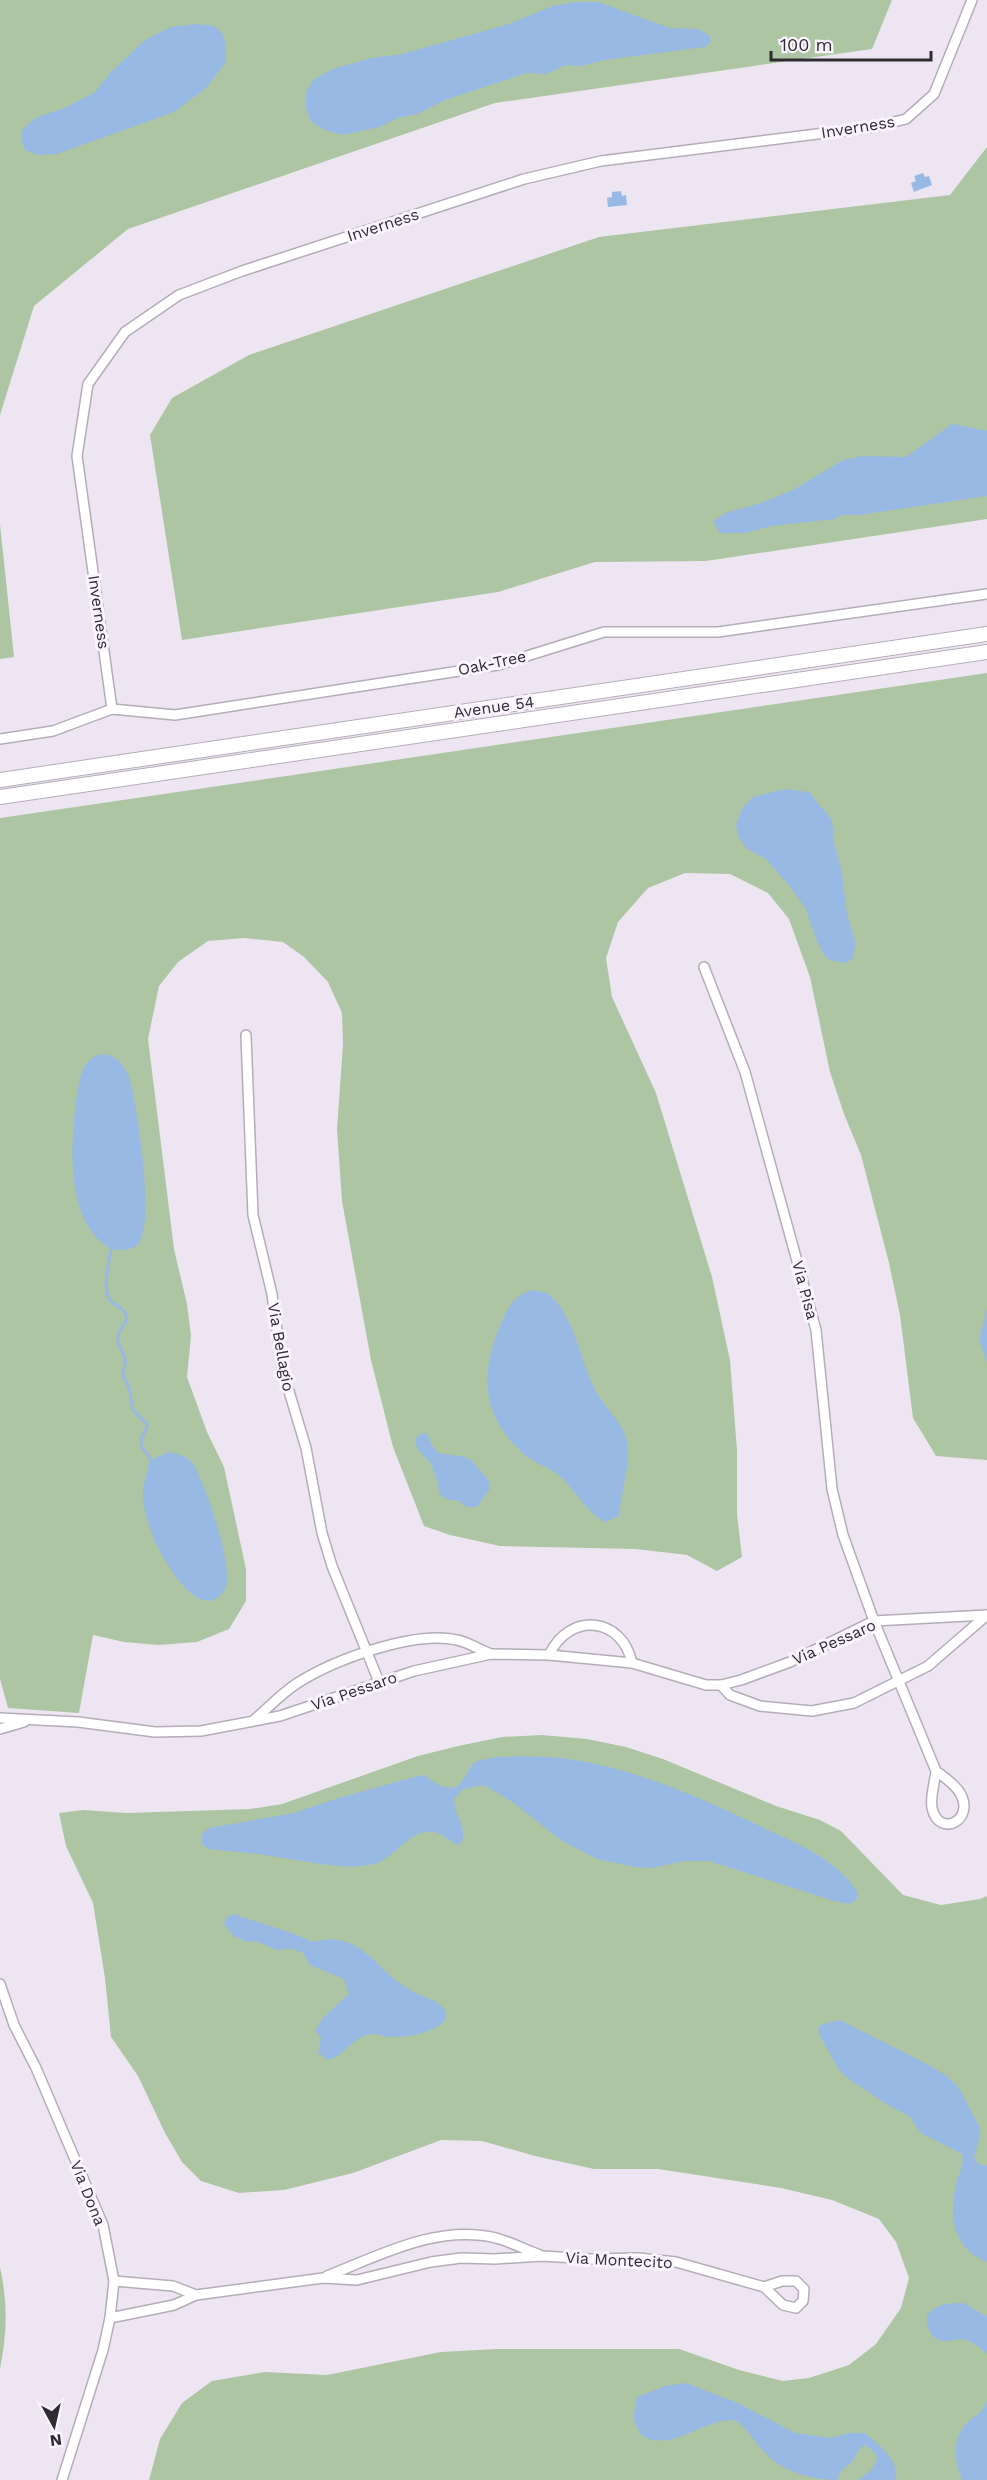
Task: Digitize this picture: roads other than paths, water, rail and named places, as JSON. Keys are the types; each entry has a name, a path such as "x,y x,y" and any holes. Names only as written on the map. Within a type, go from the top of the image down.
{"street":[{"name":"Inverness","path":"112,709 77,456 88,384 125,332 179,295 242,271 524,179 601,161 873,127 906,119 934,94 972,0"},
{"name":"Oak-Tree","path":"0,739 53,731 112,709 175,715 498,665 604,632 718,632 987,594"},
{"name":"Avenue 54","path":"0,780 987,634"},
{"name":"Avenue 54","path":"0,797 987,652"},
{"name":"Via Pisa","path":"704,967 745,1072 810,1305 816,1330 832,1489 843,1535 874,1621 936,1771"},
{"name":"Via Bellagio","path":"246,1035 253,1215 272,1294 282,1368 306,1448 322,1533 332,1566 379,1682"},
{"name":"Via Pessaro","path":"0,1718 78,1722 155,1732 201,1731 280,1716 414,1671 491,1654 549,1655 632,1663 706,1685 721,1685 790,1662 874,1621 987,1615 928,1666 854,1703 812,1711 760,1706 730,1695 721,1685"},
{"path":"549,1655 555,1643 576,1627 602,1626 614,1632 624,1643 632,1663"},
{"name":"Via Pessaro","path":"254,1720 296,1684 339,1663 400,1642 428,1637 458,1640 491,1654"},
{"name":"Via Pessaro","path":"0,1729 34,1719"},
{"path":"936,1771 955,1786 963,1800 962,1817 950,1825 934,1814 931,1804 936,1771"},
{"name":"Via Dona","path":"0,1984 14,2025 36,2068 103,2225 114,2281 110,2318 103,2350 62,2480"},
{"name":"Via Montecito","path":"322,2278 432,2237 462,2234 496,2238 542,2256"},
{"name":"Via Montecito","path":"110,2318 174,2305 196,2295 322,2278 357,2280 431,2262 461,2258 495,2259 542,2256 592,2259 639,2258 676,2262 764,2287"},
{"name":"Via Montecito","path":"114,2281 173,2286 196,2295"}],"water":[{"path":"575,2 598,2 670,28 699,29 710,36 711,42 705,47 604,60 582,66 566,65 546,74 527,73 445,100 417,114 398,118 380,127 343,135 325,130 311,122 306,109 306,93 313,80 333,69 371,58 402,54 509,24 552,6"},
{"path":"196,24 214,26 222,33 226,44 226,62 206,88 174,112 57,154 38,155 25,150 22,130 35,118 65,108 95,92 112,71 145,40 171,27"},
{"path":"923,173 925,177 929,176 932,185 914,192 911,183 916,181 914,176"},
{"path":"621,191 622,196 626,195 627,205 608,207 607,198 612,197 612,192"},
{"path":"952,424 987,431 987,496 859,515 841,515 835,519 771,526 745,533 720,533 713,521 728,512 758,504 795,489 843,460 862,456 906,457"},
{"path":"785,789 809,792 832,820 847,914 856,945 852,959 845,963 830,960 824,955 806,909 792,889 766,859 746,848 738,836 736,825 742,809 753,797"},
{"path":"102,1054 112,1056 119,1061 129,1077 143,1164 145,1214 143,1233 138,1244 123,1250 108,1247 94,1235 84,1219 74,1181 73,1139 80,1080 89,1061"},
{"path":"532,1290 547,1293 557,1303 571,1326 596,1391 624,1431 628,1457 619,1516 605,1522 587,1507 560,1476 525,1455 500,1426 493,1411 488,1395 487,1379 493,1344 511,1304 520,1295"},
{"path":"987,1309 987,1362 979,1340"},
{"path":"424,1433 428,1435 438,1453 465,1457 472,1461 489,1481 490,1489 477,1507 466,1507 459,1501 446,1499 440,1494 430,1462 418,1450 415,1442 417,1436"},
{"path":"168,1452 178,1454 192,1463 211,1506 226,1564 227,1579 225,1589 216,1599 205,1601 184,1587 166,1562 148,1524 143,1494 149,1461"},
{"path":"498,1757 561,1758 581,1761 652,1780 698,1798 817,1854 840,1871 858,1893 857,1898 852,1903 831,1900 709,1861 685,1861 652,1868 634,1867 597,1859 562,1841 511,1801 484,1785 463,1789 454,1799 463,1831 462,1842 458,1845 437,1833 424,1832 409,1839 382,1861 374,1864 326,1865 260,1854 208,1849 201,1843 202,1834 209,1828 294,1813 414,1777 424,1775 443,1787 457,1787 472,1765"},
{"path":"233,1914 313,1942 329,1939 355,1946 398,1982 441,2005 445,2010 445,2020 427,2031 403,2037 374,2034 359,2038 339,2055 328,2060 318,2053 321,2038 315,2030 325,2016 349,1994 344,1979 310,1965 303,1953 293,1949 280,1951 255,1941 246,1942 234,1937 224,1924 226,1918"},
{"path":"840,2020 925,2063 947,2076 959,2088 979,2126 980,2136 974,2157 978,2164 987,2166 987,2262 966,2248 960,2239 953,2218 954,2194 962,2165 962,2154 921,2133 909,2116 891,2107 839,2070 818,2028 823,2024"},
{"path":"964,2303 987,2317 987,2354 966,2340 942,2341 937,2339 927,2325 927,2315 935,2308 944,2304"},
{"path":"686,2383 740,2404 795,2433 831,2438 849,2433 865,2433 891,2459 896,2472 896,2480 858,2480 871,2470 877,2459 876,2454 866,2445 859,2449 838,2480 808,2476 788,2470 771,2459 735,2420 711,2424 664,2440 652,2440 641,2435 633,2419 637,2397 665,2386"},
{"path":"987,2399 987,2480 962,2480 956,2457 959,2434 982,2409"}],"waterway":[{"path":"111,1249 106,1289 110,1300 123,1310 127,1318 118,1336 118,1343 125,1360 123,1376 129,1387 133,1410 147,1424 141,1445 151,1460"}]}
